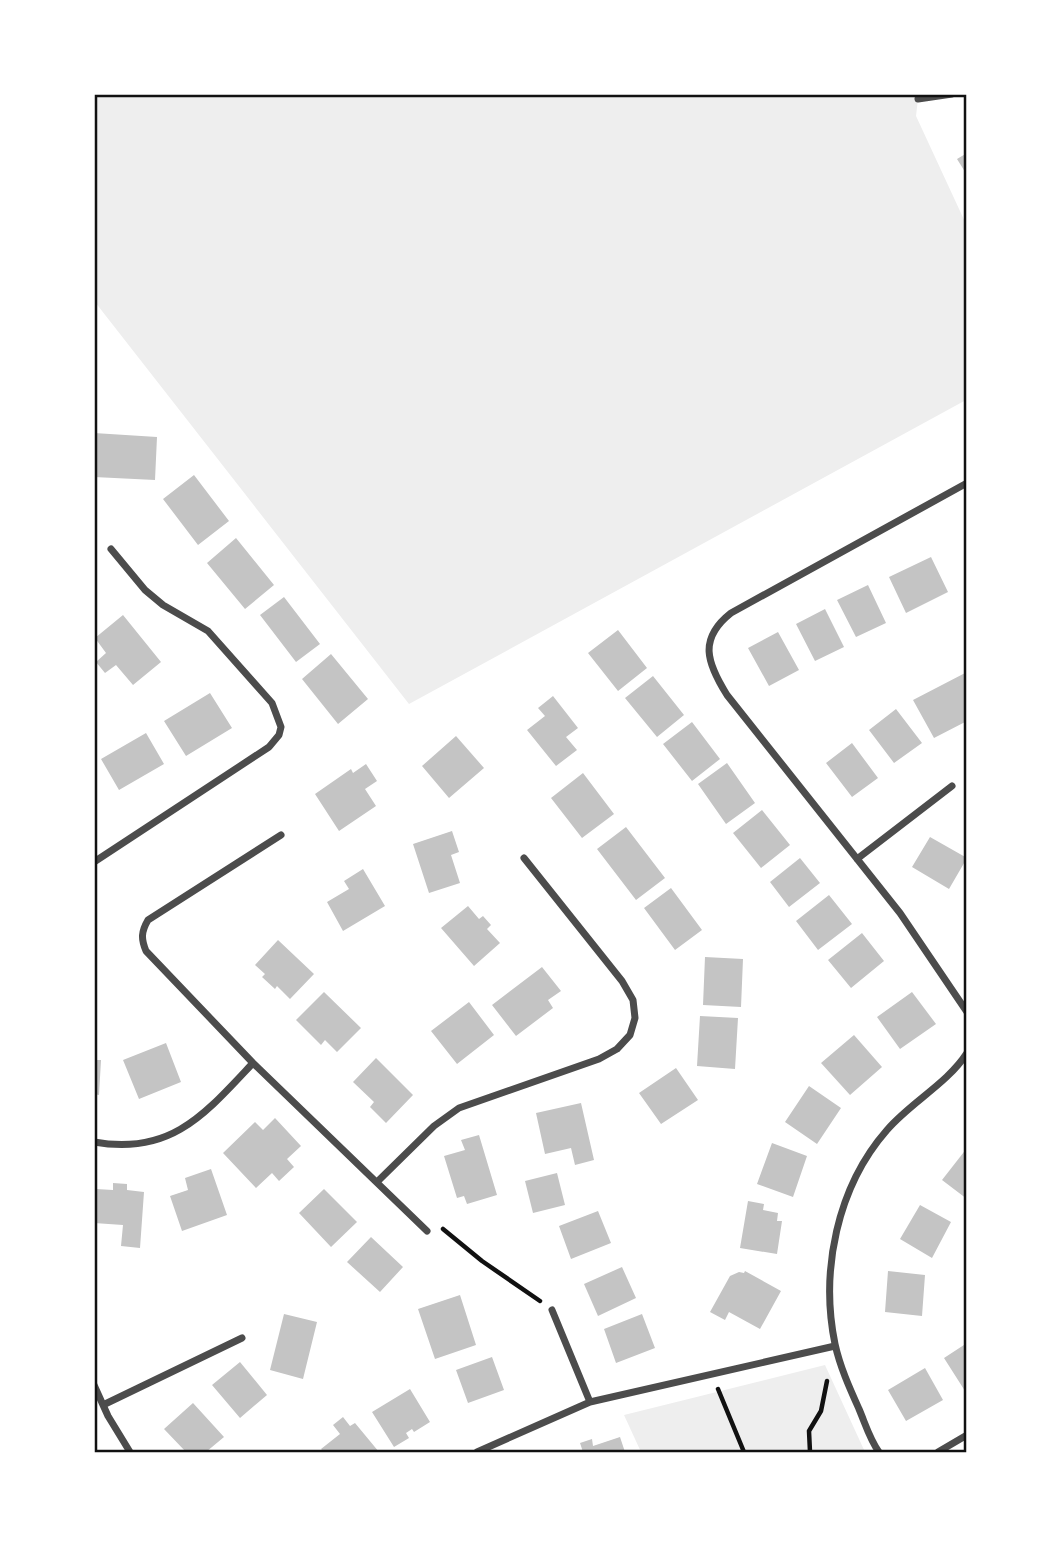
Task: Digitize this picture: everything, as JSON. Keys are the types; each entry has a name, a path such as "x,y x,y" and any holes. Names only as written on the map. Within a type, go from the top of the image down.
{"street":[{"path":"918,99 952,94"},
{"path":"967,483 731,613 718,624 709,641 711,664 727,695 900,913 967,1012"},
{"path":"94,862 269,747 279,735 281,727 272,703 208,631 163,605 145,590 111,550"},
{"path":"857,859 952,786"},
{"path":"281,835 148,920 141,939 150,958 253,1063 427,1231"},
{"path":"377,1182 452,1112 473,1102 607,1056 624,1042 634,1025 633,1000 622,981 524,858"},
{"path":"879,1452 849,1387 835,1346 830,1310 830,1272 837,1227 851,1186 871,1150 886,1130 950,1073 967,1053"},
{"path":"94,1142 135,1145 179,1131 209,1109 253,1063"},
{"path":"552,1310 590,1402"},
{"path":"103,1405 242,1338"},
{"path":"477,1452 590,1402 835,1346"},
{"path":"94,1385 130,1452"},
{"path":"938,1452 967,1436"}],"path":[{"path":"427,1231 438,1222 482,1261 552,1310"},
{"path":"810,1452 809,1431 821,1411 835,1346"},
{"path":"712,1375 744,1452"}],"shaded area":[{"path":"95,95 912,95 918,99 916,116 966,224 966,400 409,704 95,302"},
{"path":"825,1365 865,1452 641,1452 624,1415"}],"building":[{"path":"967,153 967,175 957,159"},
{"path":"94,433 157,437 155,480 94,477"},
{"path":"194,475 229,521 198,545 163,499"},
{"path":"236,538 274,585 245,609 207,563"},
{"path":"931,557 948,592 906,613 889,577"},
{"path":"868,585 886,623 856,637 837,600"},
{"path":"284,597 320,644 296,662 260,615"},
{"path":"825,609 844,647 815,661 796,624"},
{"path":"123,615 161,662 133,685 116,665 105,673 96,662 106,653 95,638"},
{"path":"618,630 647,668 618,691 588,653"},
{"path":"778,632 799,670 769,686 748,648"},
{"path":"331,654 368,699 338,724 302,679"},
{"path":"967,672 967,721 934,738 913,700"},
{"path":"653,676 684,715 657,737 625,698"},
{"path":"210,693 232,728 186,756 164,721"},
{"path":"553,696 578,728 566,737 577,750 556,766 527,730 545,716 538,708"},
{"path":"896,709 922,743 894,763 869,730"},
{"path":"692,722 720,759 692,781 663,744"},
{"path":"146,733 164,764 119,790 101,759"},
{"path":"456,736 484,768 449,798 422,766"},
{"path":"852,743 878,778 852,797 826,763"},
{"path":"727,763 755,803 726,824 698,784"},
{"path":"366,764 377,781 365,789 376,806 339,831 315,794 351,769 353,773"},
{"path":"583,773 614,814 582,838 551,798"},
{"path":"762,810 790,845 761,868 733,833"},
{"path":"626,827 665,878 636,900 597,849"},
{"path":"452,831 459,852 451,855 460,883 429,893 413,844"},
{"path":"930,837 967,858 949,889 912,867"},
{"path":"800,858 820,883 789,907 770,882"},
{"path":"363,869 385,906 343,931 327,902 349,889 344,881"},
{"path":"671,888 702,930 675,950 644,908"},
{"path":"829,895 852,924 818,950 796,921"},
{"path":"468,906 479,919 483,916 491,925 487,929 500,943 474,966 441,928"},
{"path":"862,933 884,961 851,988 828,960"},
{"path":"278,940 314,974 290,999 277,986 275,989 262,977 265,974 255,965"},
{"path":"705,957 743,959 741,1007 703,1005"},
{"path":"542,967 561,991 548,1000 553,1008 516,1036 492,1005"},
{"path":"324,992 361,1028 337,1052 325,1040 321,1045 296,1020"},
{"path":"912,992 936,1024 900,1049 877,1017"},
{"path":"469,1002 494,1035 457,1064 431,1031"},
{"path":"700,1016 738,1018 735,1069 697,1066"},
{"path":"854,1035 882,1067 850,1095 821,1063"},
{"path":"166,1043 181,1082 139,1099 123,1060"},
{"path":"376,1058 413,1095 386,1123 370,1107 374,1102 353,1082"},
{"path":"94,1060 101,1060 99,1095 94,1094"},
{"path":"676,1068 698,1100 661,1124 639,1093"},
{"path":"809,1086 841,1108 817,1144 785,1122"},
{"path":"581,1103 594,1160 575,1165 571,1148 545,1154 536,1113"},
{"path":"275,1118 301,1146 287,1159 294,1167 279,1181 272,1173 256,1188 223,1153 255,1122 263,1130"},
{"path":"479,1135 497,1195 467,1204 464,1196 457,1198 444,1156 465,1150 461,1140"},
{"path":"772,1143 807,1156 793,1197 757,1184"},
{"path":"967,1148 967,1199 942,1180"},
{"path":"211,1169 227,1215 182,1231 170,1196 188,1190 185,1178"},
{"path":"557,1173 565,1205 533,1213 525,1181"},
{"path":"113,1183 127,1184 127,1190 144,1192 140,1248 121,1246 123,1225 94,1223 96,1189 113,1190"},
{"path":"324,1189 357,1222 331,1247 299,1213"},
{"path":"748,1201 764,1204 763,1210 778,1213 777,1221 782,1221 777,1254 740,1248"},
{"path":"920,1205 951,1222 932,1258 900,1239"},
{"path":"598,1211 611,1243 571,1259 559,1226"},
{"path":"371,1237 403,1267 380,1292 347,1262"},
{"path":"622,1267 636,1298 598,1316 584,1284"},
{"path":"745,1271 781,1291 760,1329 729,1312 725,1320 710,1312 730,1276"},
{"path":"888,1271 925,1275 922,1316 885,1312"},
{"path":"460,1295 476,1345 435,1359 418,1309"},
{"path":"284,1314 317,1322 303,1379 270,1370"},
{"path":"642,1314 655,1348 616,1363 604,1329"},
{"path":"967,1343 967,1390 965,1391 944,1358"},
{"path":"492,1357 504,1390 468,1403 456,1370"},
{"path":"240,1362 267,1395 240,1418 212,1385"},
{"path":"925,1368 943,1400 906,1421 888,1390"},
{"path":"410,1389 430,1422 414,1432 412,1429 406,1433 409,1438 394,1447 372,1412"},
{"path":"193,1403 224,1437 206,1452 186,1452 164,1429"},
{"path":"343,1417 350,1426 355,1423 379,1452 324,1452 321,1449 340,1434 333,1425"},
{"path":"620,1437 625,1452 583,1452 580,1443 592,1439 593,1446"}]}
